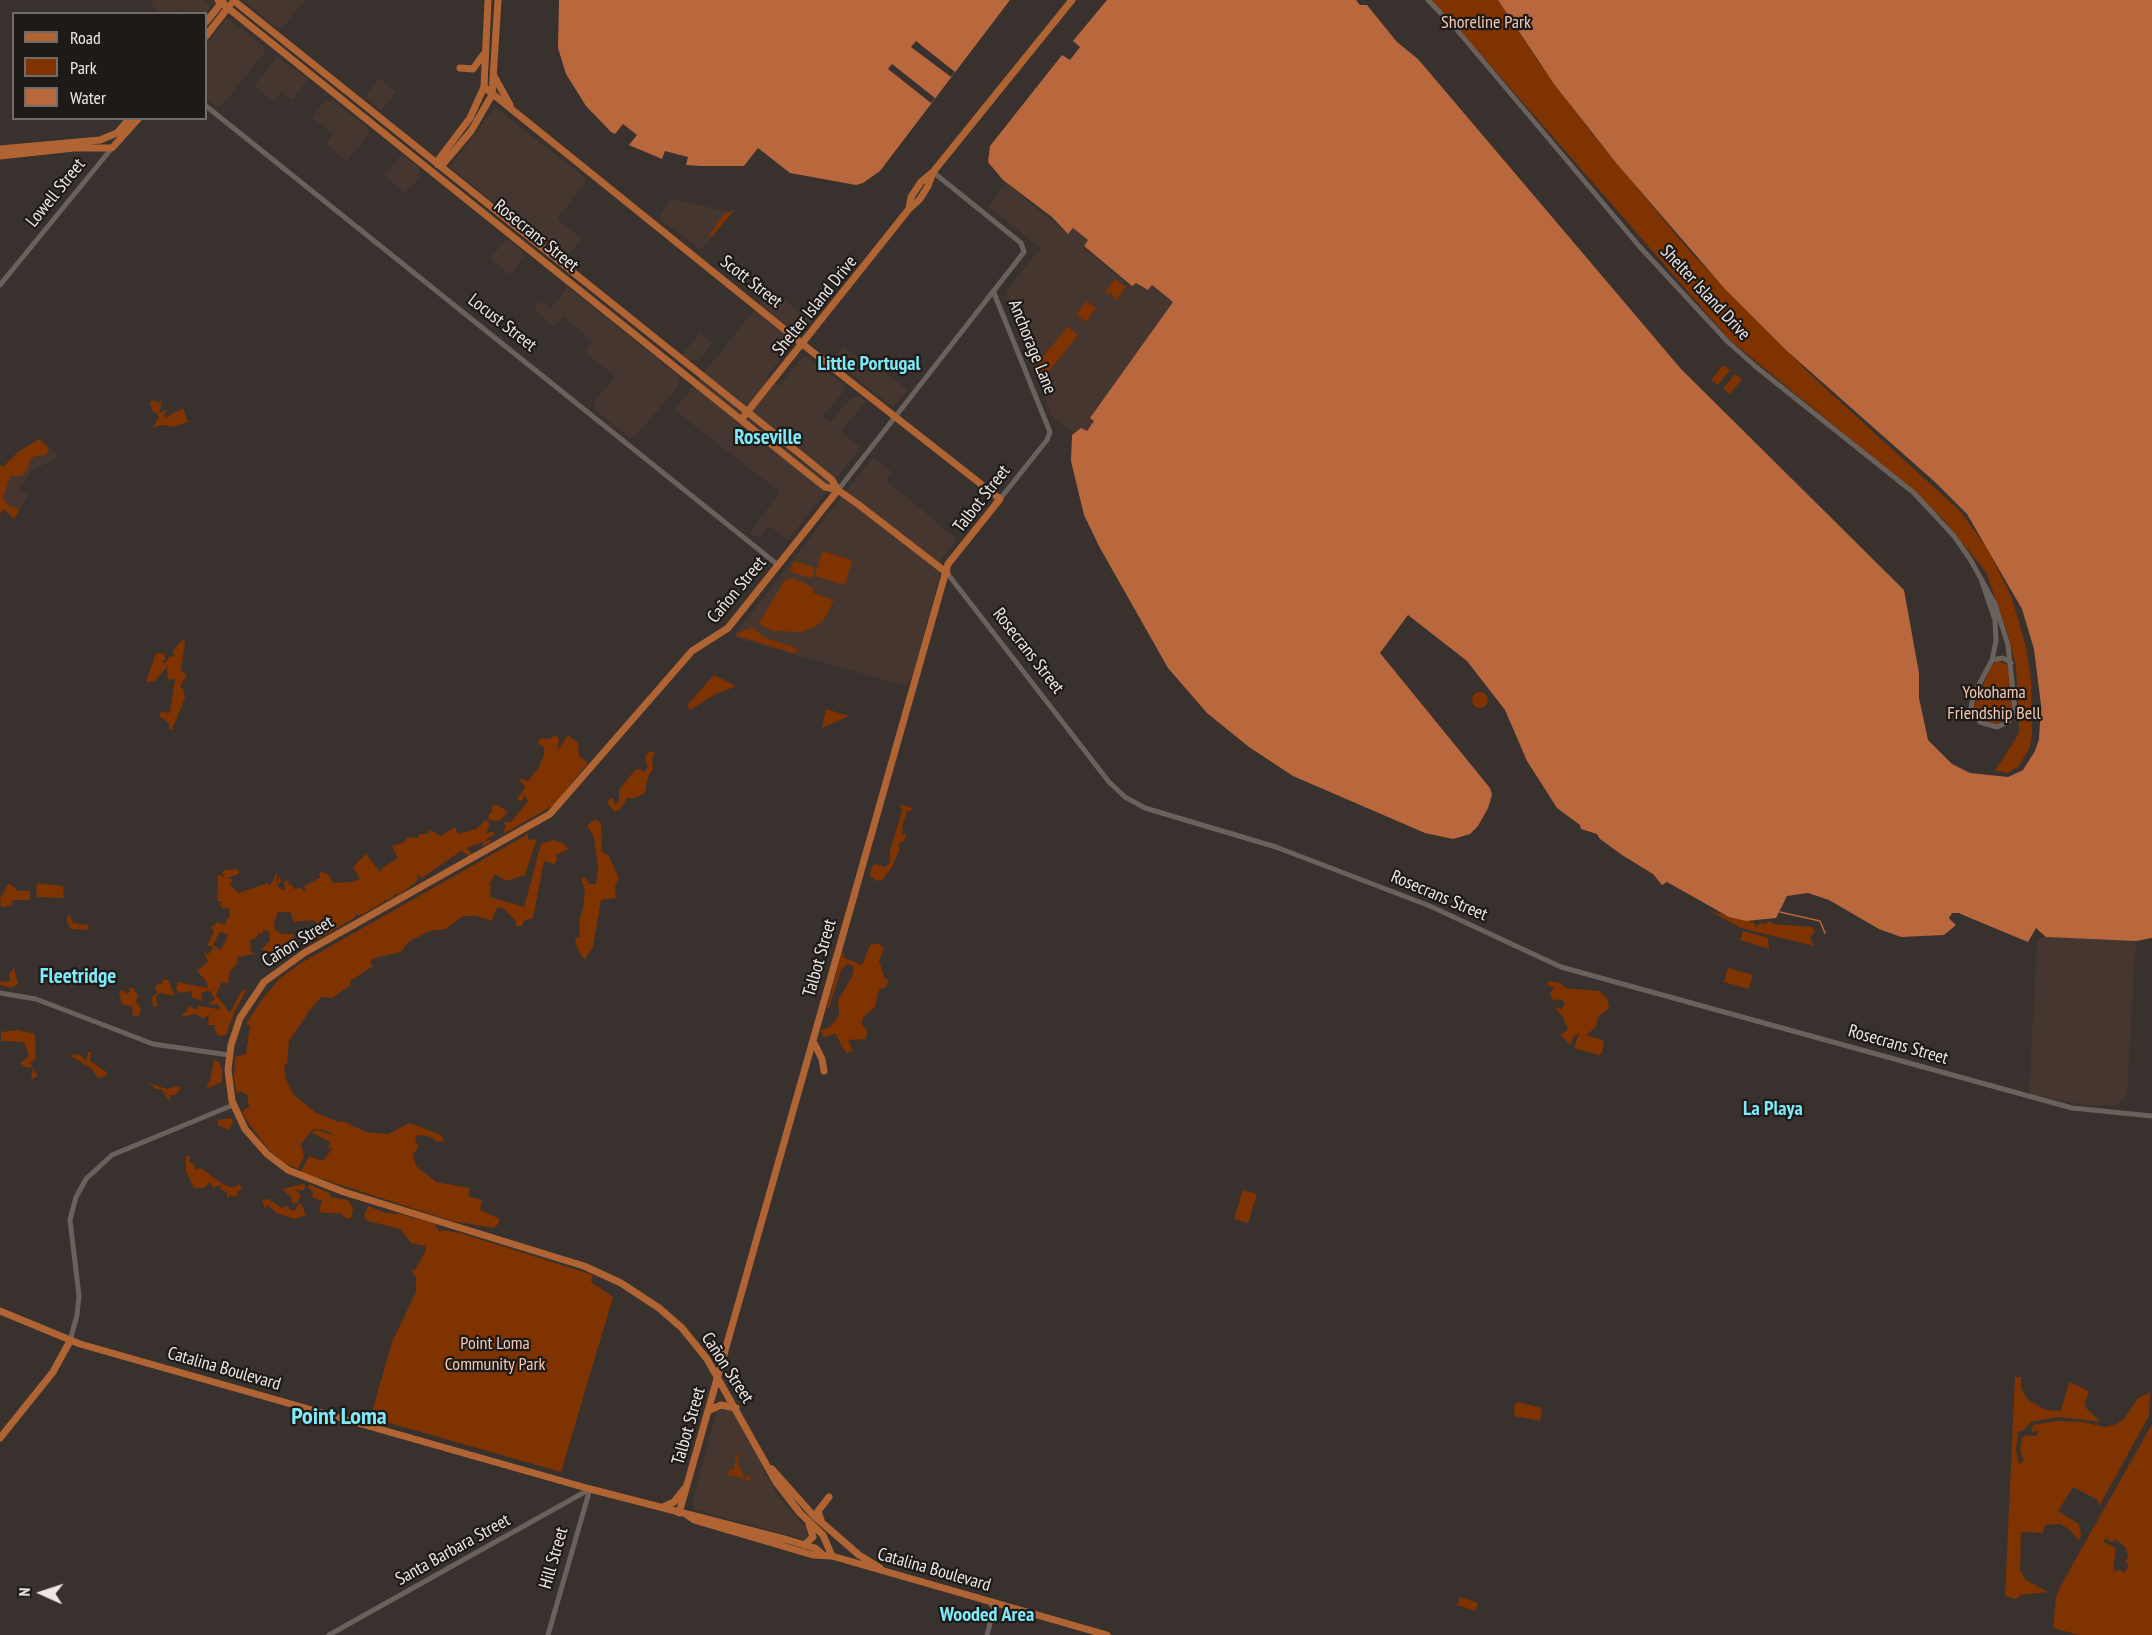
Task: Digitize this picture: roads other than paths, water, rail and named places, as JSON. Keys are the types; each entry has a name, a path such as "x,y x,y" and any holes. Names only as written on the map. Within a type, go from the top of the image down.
{"main road":[{"path":"207,35 234,0"},
{"name":"Rosecrans Street","path":"234,0 832,480 838,490 947,573"},
{"path":"432,172 439,159 468,122 484,87 488,0"},
{"path":"438,164 444,163 471,131 492,94 498,0"},
{"name":"Shelter Island Drive","path":"742,420 928,186 933,172 1072,0"},
{"path":"207,21 221,1"},
{"name":"Rosecrans Street","path":"221,1 825,487 838,490"},
{"path":"460,68 469,70 476,66 485,43"},
{"path":"493,74 505,98 518,114"},
{"name":"Scott Street","path":"484,87 1000,499"},
{"path":"112,147 128,120"},
{"path":"0,156 74,148 112,147 137,120"},
{"path":"0,149 100,140 114,135 123,127"},
{"name":"Cañon Street","path":"832,1556 826,1539 784,1494 719,1376 682,1328 659,1308 621,1283 584,1266 297,1175 262,1150 245,1129 233,1105 228,1079 229,1054 236,1028 248,1003 264,982 283,966 540,822 554,810 692,651 728,628 838,490"},
{"name":"Talbot Street","path":"683,1514 690,1480 806,1071 840,938 870,845 948,564 1000,499"},
{"path":"806,1071 816,1067 825,1071 813,1041"},
{"name":"Catalina Boulevard","path":"0,1311 70,1341 590,1489 683,1514 696,1514 804,1545 822,1554 1107,1635"},
{"path":"0,1438 48,1379 70,1341"},
{"path":"710,1411 724,1405 737,1410"},
{"name":"Cañon Street","path":"769,1466 826,1527 859,1555 888,1572"},
{"path":"659,1508 674,1502 690,1480"},
{"path":"826,1527 818,1511 829,1497"},
{"name":"Catalina Boulevard","path":"683,1514 694,1520 813,1555 822,1554"},
{"path":"804,1545 813,1537 808,1521"}],"street":[{"name":"Shelter Island Drive","path":"1428,0 1457,30 1639,246 1728,342 1914,493 1954,537 1982,582 2000,617 2012,665 2015,712 2004,725 1989,727 1976,718 1971,704 1992,660 1995,624 1982,582"},
{"name":"Locust Street","path":"207,107 778,565"},
{"name":"Lowell Street","path":"0,285 112,147"},
{"name":"Anchorage Lane","path":"933,172 1024,247 1021,258 994,293 1049,429 1047,440"},
{"path":"838,490 994,293"},
{"name":"Talbot Street","path":"1000,499 1047,440"},
{"name":"Rosecrans Street","path":"947,573 1108,782 1125,797 1144,808 1276,847 1430,906 1561,967 2072,1108 2152,1116"},
{"path":"1992,660 2003,658 2012,665"},
{"path":"0,993 36,999 153,1044 229,1054"},
{"path":"70,1341 77,1319 79,1292 70,1220 76,1197 86,1179 110,1156 233,1105"},
{"name":"Santa Barbara Street","path":"329,1635 590,1489"},
{"name":"Hill Street","path":"548,1635 590,1489"},
{"path":"987,1635 994,1609 989,1601"}],"water":[{"path":"559,0 1010,0 880,171 856,185 790,173 758,148 744,166 701,166 686,165 688,157 665,151 662,159 629,145 637,135 623,124 615,134 611,132 586,106 566,74 558,48"},
{"path":"1107,0 1356,0 1360,5 1367,5 1397,42 1418,59 1681,369 1904,590 1919,673 1919,698 1928,740 1952,764 1970,773 2008,777 2023,770 2035,751 2039,739 2041,705 2034,649 2022,609 1967,514 1935,482 1787,351 1725,289 1617,164 1554,84 1498,0 2152,0 2152,938 2136,941 2047,937 2028,943 1958,913 1949,918 1956,925 1944,935 1901,937 1879,929 1829,900 1808,893 1787,896 1776,918 1746,921 1729,917 1667,882 1662,885 1653,874 1622,855 1600,839 1597,834 1581,829 1580,825 1557,808 1527,761 1505,710 1467,661 1408,615 1380,653 1490,788 1492,795 1488,808 1478,826 1470,834 1453,839 1425,833 1293,776 1249,747 1207,713 1168,668 1100,548 1084,515 1071,461 1072,435 1081,428 1087,431 1094,421 1090,418 1173,302 1152,285 1148,290 1136,283 1132,286 1084,246 1088,240 1073,228 1068,234 1052,217 1003,180 988,162 990,146 1062,55 1070,60 1080,47 1073,41"}],"waterway":[{"path":"1780,912 1820,921 1825,933"}],"district":[{"name":"Little Portugal","path":"869,364"},
{"name":"Roseville","path":"768,438"},
{"name":"Fleetridge","path":"78,977"},
{"name":"La Playa","path":"1773,1109"},
{"name":"Point Loma","path":"339,1417"},
{"name":"Wooded Area","path":"987,1615"}],"park label":[{"name":"Shoreline Park","path":"1486,23"},
{"name":"Yokohama Friendship Bell","path":"1994,703"},
{"name":"Point Loma Community Park","path":"495,1354"}]}
